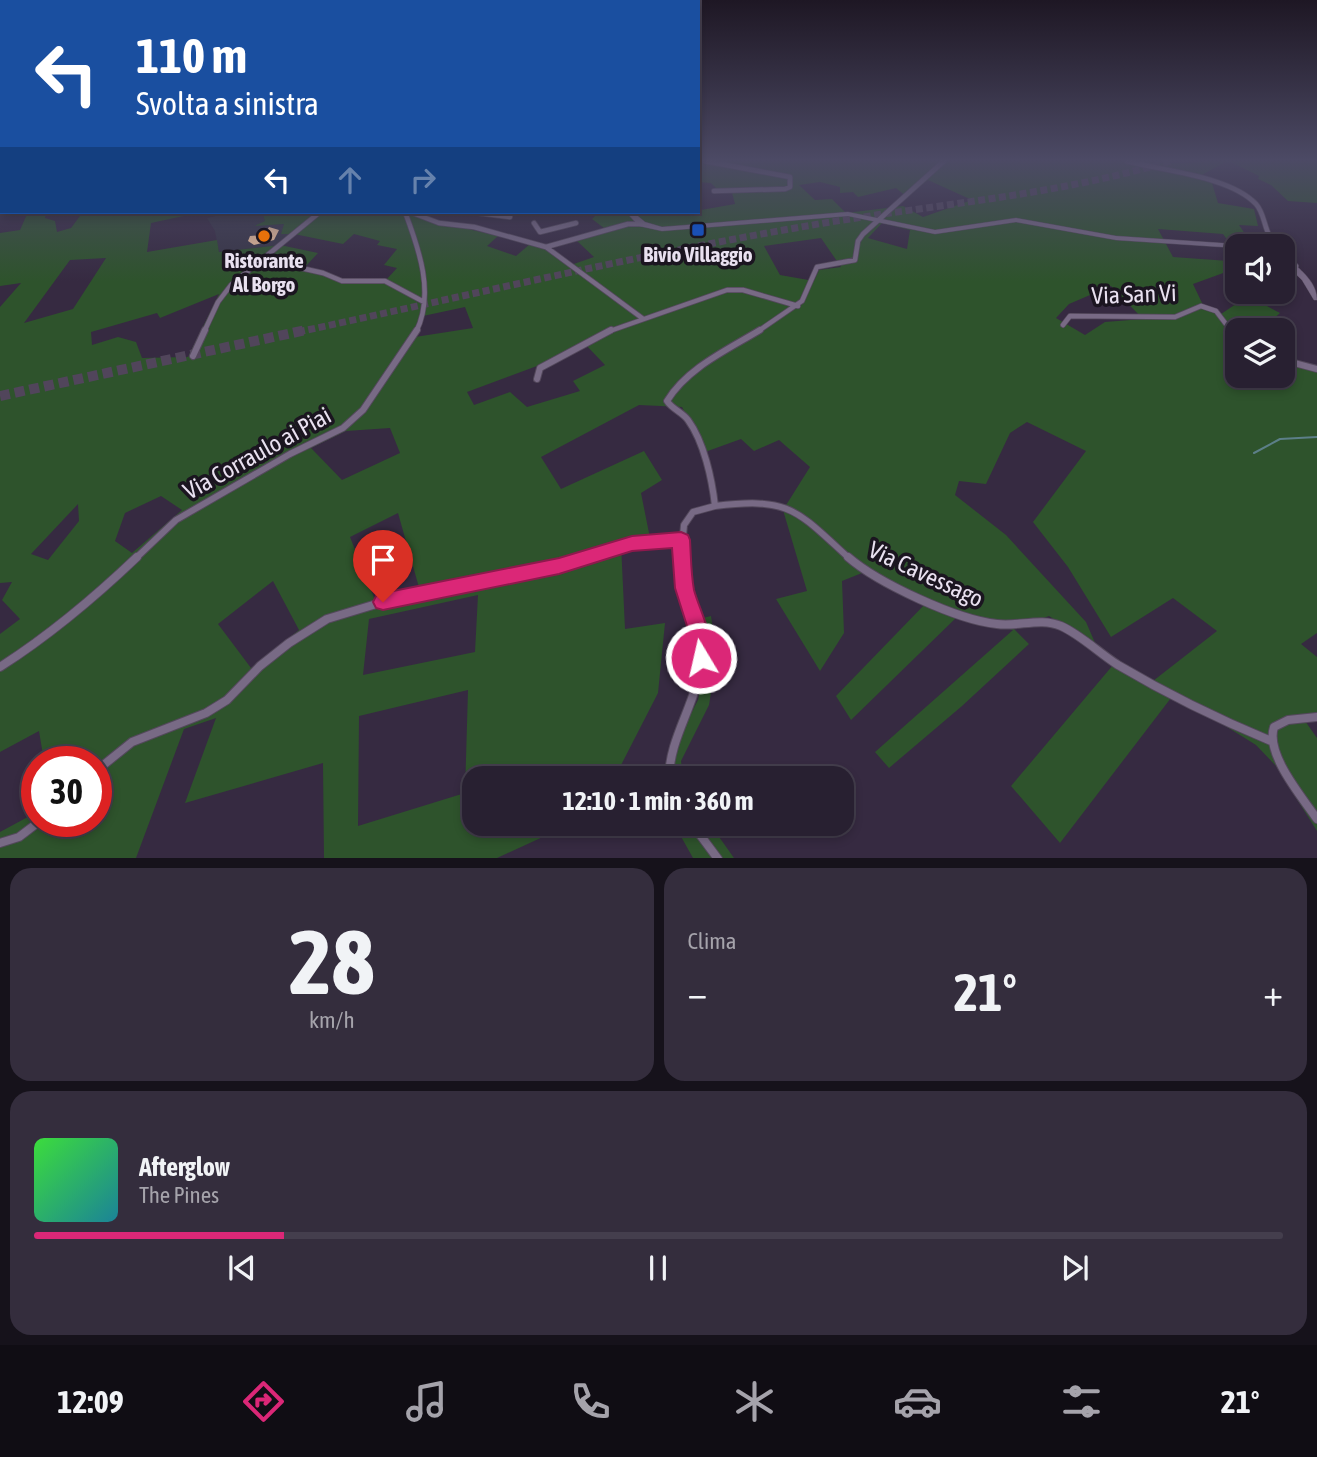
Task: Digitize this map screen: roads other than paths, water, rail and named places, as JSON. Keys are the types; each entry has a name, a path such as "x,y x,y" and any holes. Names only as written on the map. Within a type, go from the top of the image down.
{"main road":[{"path":"631,214 642,224 666,230 836,214 942,233 1000,220 1025,220 1107,237 1225,245"},
{"path":"1295,269 1317,298"}],"street":[{"path":"671,766 672,749 701,678 696,626 684,588 681,540 688,517 693,512 715,506 712,485 689,421 670,407 668,398 692,375 798,306 817,267 855,260 860,237 902,201"},
{"path":"1252,201 1257,205 1266,234"},
{"path":"193,356 222,296 236,279 317,214"},
{"name":"Via Corraulo ai Piai","path":"0,667 39,642 91,601 165,529 194,508 349,424 363,410 413,338 424,316 419,249 409,214"},
{"path":"413,214 435,222 474,227 546,247 642,318"},
{"path":"486,214 510,217"},
{"path":"534,223 540,232 576,223"},
{"path":"546,247 628,224 642,224"},
{"path":"261,259 342,281 385,281 424,302"},
{"path":"1295,265 1308,278 1305,279"},
{"path":"537,379 538,371 544,365 597,336 727,290 743,290 798,306"},
{"name":"Via San Vi","path":"1063,325 1070,316 1175,317 1201,306 1216,311 1225,323"},
{"path":"1295,363 1317,369"},
{"name":"Via Cavessago","path":"715,506 768,503 787,508 805,520 854,564 876,577 984,622 1015,626 1045,621 1060,625 1098,653 1129,671 1217,718 1271,741"},
{"path":"112,758 132,742 206,713 227,700 279,651 327,620 383,602 480,584 585,560 632,543 681,540"},
{"path":"1317,717 1280,723 1272,732 1271,741 1279,761 1317,819"},
{"path":"0,844 21,835"},
{"path":"701,836 718,858"}],"waterway":[{"path":"1254,453 1280,439 1317,437"}],"tunnel":[{"path":"298,332 738,238 971,201"},
{"path":"0,396 306,330"}],"place":[{"name":"Bivio Villaggio","path":"698,230"},
{"name":"Ristorante Al Borgo","path":"264,236"}]}
